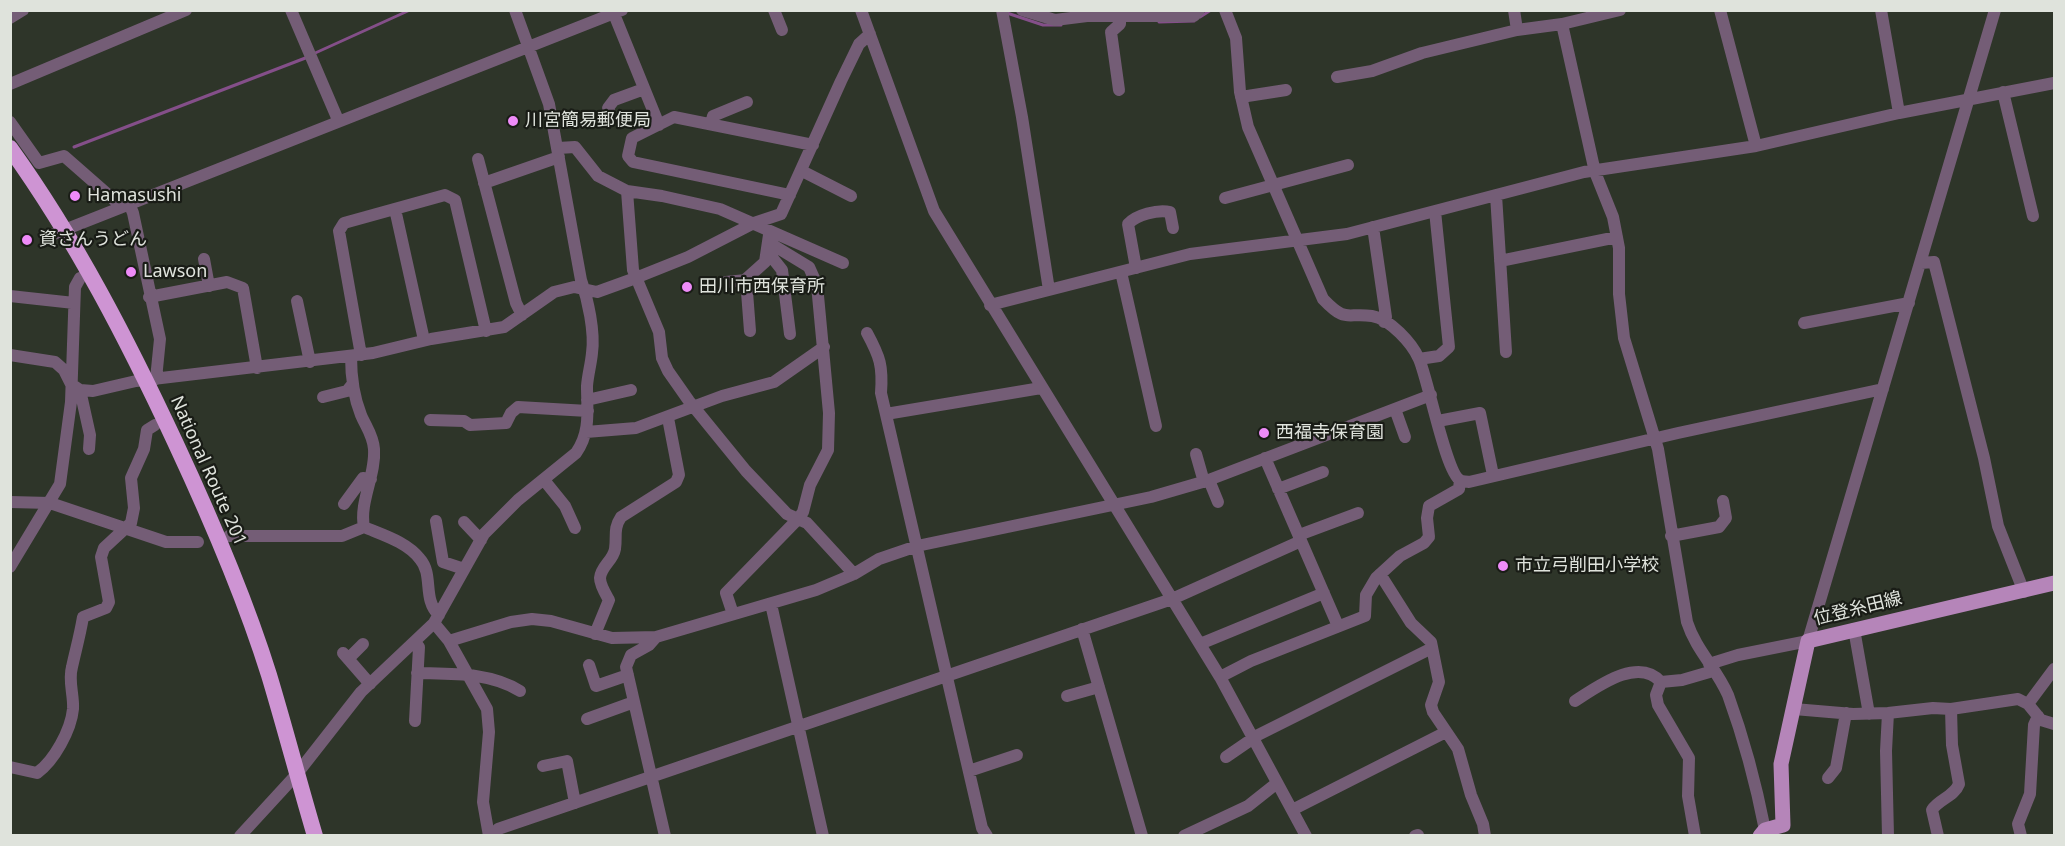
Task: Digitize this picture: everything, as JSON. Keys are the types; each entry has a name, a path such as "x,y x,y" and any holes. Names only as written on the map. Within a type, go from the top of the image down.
{"highway":[{"name":"National Route 201","path":"10,148 146,380 208,511 268,674 305,836"},
{"name":"National Route 201","path":"10,168 59,231 80,278 146,380 155,425 198,514 229,589 315,836"}],"main road":[{"name":"位登糸田線","path":"1762,833 1784,830 1782,764 1808,641 2055,583"}],"street":[{"path":"10,18 23,10"},
{"path":"10,84 186,10"},
{"path":"291,10 338,120"},
{"path":"245,834 370,684 416,642 437,619 480,540 518,500 576,453 586,432 589,367 592,353 588,298 584,289 549,104 530,46 515,10"},
{"path":"774,10 783,30"},
{"path":"1002,10 1022,117 1049,290"},
{"path":"1022,10 1056,20 1087,16 1194,16 1198,10"},
{"path":"1225,10 1236,38 1241,97 1248,127 1323,300 1334,311 1350,318 1370,316 1384,322 1415,350 1454,474 1460,480 1469,482 1883,389"},
{"path":"1514,10 1518,30"},
{"path":"1337,77 1372,71 1422,53 1518,30 1562,24 1620,10"},
{"path":"1720,10 1756,146"},
{"path":"1881,10 1899,113"},
{"path":"1575,701 1628,673 1647,673 1661,682 1682,680 1738,655 1808,641 1995,10"},
{"path":"59,231 618,12 644,89 659,124"},
{"path":"864,12 927,195 990,305 1220,677 1306,836"},
{"path":"1119,90 1111,32 1120,24 1120,16"},
{"path":"1562,24 1595,172 1613,217 1617,237 1619,294 1624,338 1653,439 1658,449 1687,622 1693,642 1727,694 1749,758 1762,833"},
{"path":"76,387 116,388 146,380 356,356 424,340 486,331 504,327 554,292 574,287 597,292 688,257 754,223 781,214 859,44 870,34"},
{"path":"990,305 1224,248 1347,234 1595,172 1756,146 1899,113 2055,83"},
{"path":"609,111 608,108 614,100 644,89"},
{"path":"1241,97 1286,90"},
{"path":"2003,92 2033,216"},
{"path":"711,124 713,116 747,102"},
{"path":"790,195 633,162 628,156 632,138 674,117 813,145"},
{"path":"10,122 39,163 64,156 133,213 149,297 160,339 146,380"},
{"path":"484,183 575,147 598,176 627,191 720,209 754,223 768,241 782,270 790,334"},
{"path":"478,159 516,303 522,315"},
{"path":"1225,198 1348,165"},
{"path":"802,171 851,196"},
{"path":"627,191 633,270 658,332 662,358 668,371 689,401 696,406 746,471 787,514 807,523 854,574"},
{"path":"322,397 347,391 351,386 356,356 339,231 344,223 445,195 455,200 486,331"},
{"path":"1496,195 1506,352"},
{"path":"395,209 424,340"},
{"path":"1136,268 1128,224 1133,219 1164,211 1170,212 1173,228"},
{"path":"1419,359 1439,356 1449,346 1435,211"},
{"path":"1373,227 1386,317 1384,322"},
{"path":"1500,261 1617,237"},
{"path":"768,241 843,262"},
{"path":"726,282 746,280 765,262 768,241"},
{"path":"733,614 726,592 803,512 810,485 828,450 829,413 824,347 814,276 809,267 768,241"},
{"path":"204,259 209,286"},
{"path":"1921,263 1934,262 1984,458 1998,526 2024,591"},
{"path":"1121,272 1156,426"},
{"path":"10,567 60,484 76,387 74,303 75,287 80,278"},
{"path":"746,280 750,331"},
{"path":"149,297 227,282 243,288 256,368"},
{"path":"10,296 74,303"},
{"path":"297,301 310,362"},
{"path":"1804,323 1909,303"},
{"path":"867,333 880,357 883,370 881,393 982,828 987,836"},
{"path":"586,432 636,428 722,396 774,382 824,347"},
{"path":"10,356 55,362 64,370 76,387 90,435 89,448"},
{"path":"351,386 357,395 361,414 374,446 375,463 364,527"},
{"path":"886,414 1041,388"},
{"path":"430,420 464,421 470,425 506,423 518,407 588,405 631,390"},
{"path":"449,641 510,622 532,619 551,621 595,634 623,639 656,637 816,590 854,574 879,559 917,546 1114,504 1206,481 1431,395"},
{"path":"1395,409 1405,437"},
{"path":"1438,421 1480,413 1493,475"},
{"path":"595,634 609,600 600,581 602,570 612,558 616,548 616,525 621,518 676,482 679,475 668,418"},
{"path":"10,767 36,773 43,769 68,731 73,705 70,690 71,668 79,646 83,617 106,608 108,590 101,570 101,557 104,548 131,523 135,508 130,478 144,449 147,430 155,425"},
{"path":"1196,454 1206,481 1218,502"},
{"path":"1265,458 1338,626"},
{"path":"1278,489 1323,472"},
{"path":"344,504 363,478 372,479"},
{"path":"544,480 565,506 575,528"},
{"path":"1220,677 1251,661 1365,616 1366,595 1380,574 1400,556 1424,543 1429,537 1426,518 1430,506 1460,489 1460,480"},
{"path":"1671,536 1719,527 1726,518 1723,501"},
{"path":"10,502 50,503 166,542 198,542"},
{"path":"228,536 342,536 364,527 406,546 422,560 426,569 431,608 488,709 489,732 483,802 489,803 495,833 575,803 1172,599 1358,513"},
{"path":"436,521 443,562 464,569"},
{"path":"464,522 480,540"},
{"path":"1380,574 1411,623 1431,642 1439,682 1431,705 1432,712 1458,749 1471,795 1484,824 1485,836"},
{"path":"1200,644 1324,593"},
{"path":"771,604 823,836"},
{"path":"1082,629 1142,836"},
{"path":"1854,629 1869,714"},
{"path":"656,637 649,645 631,655 626,667 665,836"},
{"path":"415,721 419,647 416,642"},
{"path":"363,644 345,656 370,684"},
{"path":"1226,757 1254,740 1432,648"},
{"path":"589,665 596,686 628,675"},
{"path":"2028,704 2055,669"},
{"path":"417,673 468,675 507,683 520,691"},
{"path":"1661,682 1656,695 1658,705 1689,758 1688,796 1695,836"},
{"path":"1068,696 1099,687"},
{"path":"1794,709 1869,714 1933,708 1951,709 2018,699 2028,704 2038,716 2055,724"},
{"path":"587,719 634,702"},
{"path":"1938,836 1932,810 1936,803 1957,789 1959,784 1952,745 1951,709"},
{"path":"1828,778 1836,768 1846,712"},
{"path":"1888,713 1888,836"},
{"path":"2021,836 2018,824 2030,794 2034,725 2038,716"},
{"path":"1292,810 1446,732"},
{"path":"969,771 1017,754"},
{"path":"543,766 567,761 575,803"},
{"path":"1193,834 1248,806 1278,783"}],"waterway":[{"path":"313,54 410,10"},
{"path":"1200,17 1211,10"},
{"path":"1007,13 1043,25 1061,25"},
{"path":"1159,22 1194,21"},
{"path":"74,147 308,57"}],"place":[{"name":"川宮簡易郵便局","path":"513,121"},
{"name":"Hamasushi","path":"75,196"},
{"name":"資さんうどん","path":"27,240"},
{"name":"Lawson","path":"131,272"},
{"name":"田川市西保育所","path":"687,287"},
{"name":"西福寺保育園","path":"1264,433"},
{"name":"市立弓削田小学校","path":"1503,566"}]}
